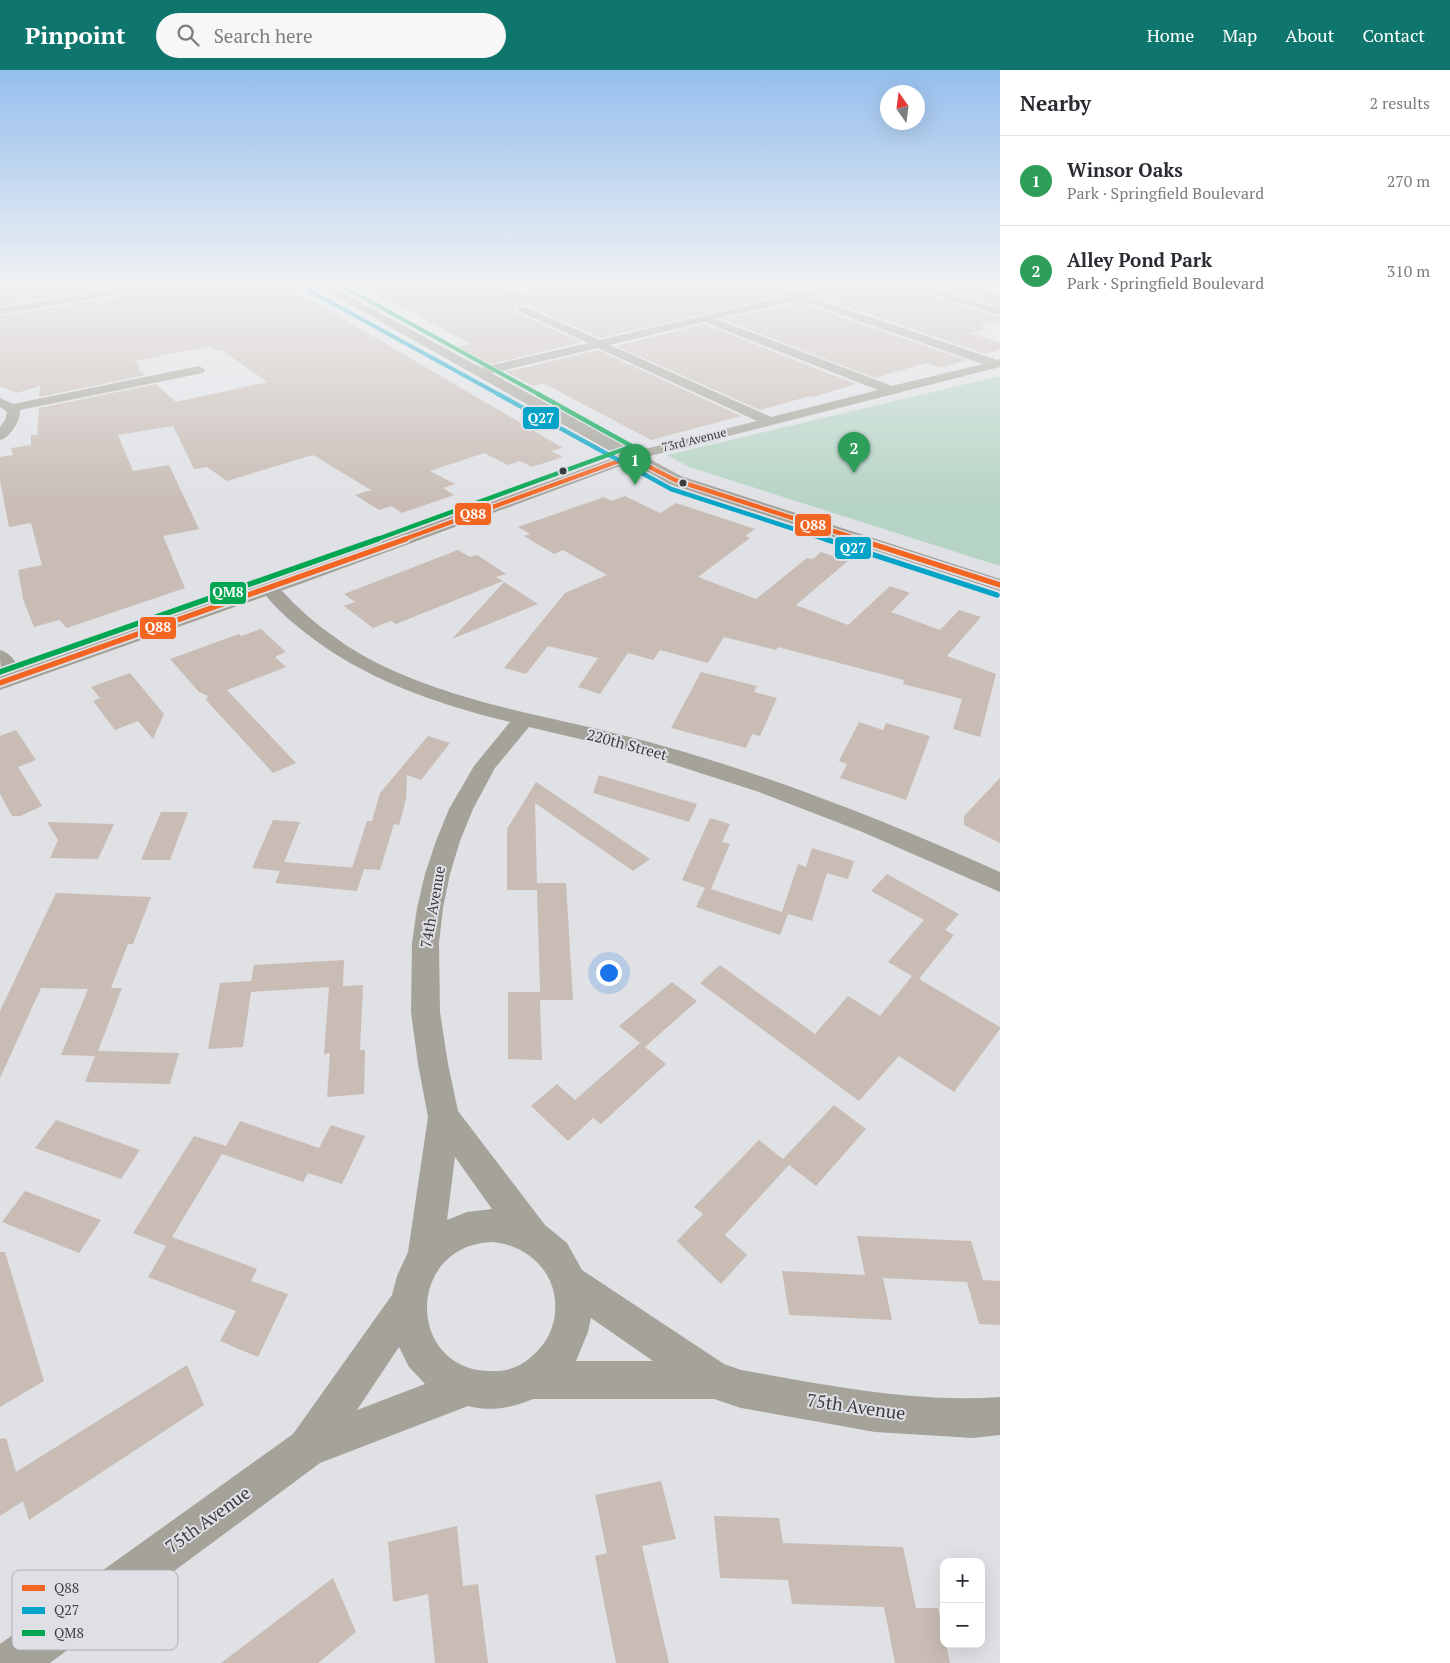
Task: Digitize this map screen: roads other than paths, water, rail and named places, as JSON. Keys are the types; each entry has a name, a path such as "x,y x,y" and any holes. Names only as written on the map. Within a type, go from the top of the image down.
{"main road":[{"path":"451,356 630,457 675,480 1000,585"},
{"name":"73rd Avenue","path":"8,680 630,457"}],"street":[{"path":"480,372 547,356"},
{"path":"626,356 769,421"},
{"path":"802,356 890,390"},
{"path":"978,356 998,363"},
{"name":"73rd Avenue","path":"630,457 998,363"},
{"path":"5,405 199,370"},
{"path":"0,436 12,420 14,412 5,405"},
{"name":"220th Street","path":"269,588 294,614 317,633 347,653 410,684 474,706 641,747 736,776 888,833 1000,883"},
{"path":"0,656 8,680"},
{"name":"74th Avenue","path":"425,1259 444,1117 430,1046 426,1006 425,953 432,894 440,863 466,799 492,756 524,719"},
{"name":"74th Avenue","path":"444,1117 532,1234"},
{"path":"495,1223 514,1227 532,1234 548,1247 560,1262 569,1282 572,1303 570,1325 566,1339 550,1365 533,1380 511,1389 489,1392 466,1388 446,1378 429,1362 417,1344 410,1322 410,1300 415,1278 425,1259 439,1243 456,1232 475,1225 495,1223"},
{"name":"75th Avenue","path":"569,1282 714,1380 742,1389 875,1413 973,1418 1000,1416"},
{"name":"75th Avenue","path":"307,1448 410,1300"},
{"name":"75th Avenue","path":"533,1380 714,1380"},
{"name":"75th Avenue","path":"140,1570 307,1448 466,1388"},
{"name":"75th Avenue","path":"12,1663 30,1650"}],"place":[{"name":"Alley Pond Park","path":"854,473"},
{"name":"Winsor Oaks","path":"635,485"}]}
